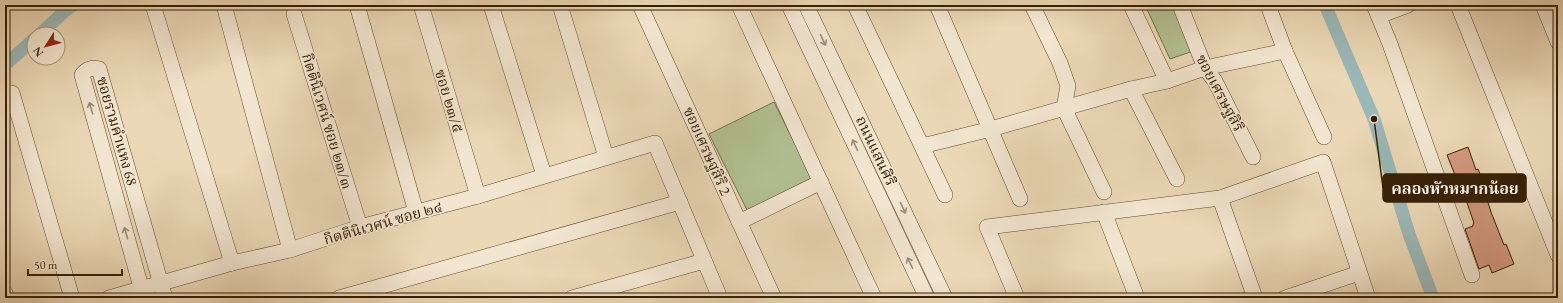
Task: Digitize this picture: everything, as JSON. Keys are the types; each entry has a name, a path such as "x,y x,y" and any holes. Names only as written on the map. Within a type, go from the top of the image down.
{"street":[{"path":"153,5 232,263"},
{"path":"224,5 290,250"},
{"path":"357,5 416,212"},
{"name":"ซอย ๒๓/๕","path":"421,5 478,196"},
{"path":"491,5 544,175"},
{"path":"560,5 606,158"},
{"name":"ซอยเศรษฐสิริ 2","path":"640,5 774,298"},
{"path":"739,5 874,298"},
{"name":"ถนนแสนศิริ","path":"790,5 927,298"},
{"name":"ถนนแสนศิริ","path":"806,5 944,298"},
{"path":"856,5 945,195"},
{"path":"937,5 1020,199"},
{"path":"1032,5 1060,63 1068,86 1064,108 1104,192"},
{"path":"1131,5 1167,81"},
{"name":"ซอยเศรษฐสิริ","path":"1180,5 1205,68 1215,81 1253,157"},
{"path":"1268,5 1285,51 1324,137"},
{"path":"1408,5 1377,10 1472,275"},
{"path":"1458,5 1558,255"},
{"path":"1543,5 1558,42"},
{"name":"กิตตินิเวศน์ ซอย ๒๓/๓","path":"294,14 360,228"},
{"path":"922,146 991,129 1131,88 1167,81 1205,68 1285,51"},
{"name":"ซอยรามคำแหง 68","path":"143,294 82,75 84,71 89,69 100,68 163,291"},
{"path":"1131,88 1177,179"},
{"path":"12,94 72,298"},
{"path":"846,126 861,119"},
{"name":"กิตตินิเวศน์ ซอย ๒๔","path":"109,298 163,291 232,263 290,250 360,228 478,196 655,143 680,202"},
{"path":"1017,298 987,227 1220,198 1323,162 1368,298"},
{"path":"739,222 821,182"},
{"path":"1220,198 1255,298"},
{"path":"340,298 680,202 720,298"},
{"path":"1104,212 1137,298"},
{"path":"572,298 704,261"},
{"path":"1285,298 1360,273"},
{"path":"5,293 7,298"}],"green space":[{"path":"1145,5 1179,5 1199,49 1170,59"},
{"path":"774,102 812,178 747,210 709,134"}],"building":[{"path":"1468,147 1476,170 1478,169 1486,189 1484,190 1491,212 1504,245 1506,244 1514,264 1492,273 1489,265 1479,269 1465,229 1473,226 1474,223 1465,197 1447,155"}],"waterway":[{"path":"49,26 66,10 74,5"},
{"path":"1325,5 1374,119 1409,234 1433,298"},
{"path":"5,65 26,46"}],"place":[{"name":"คลองหัวหมากน้อย","path":"1374,119"}]}
